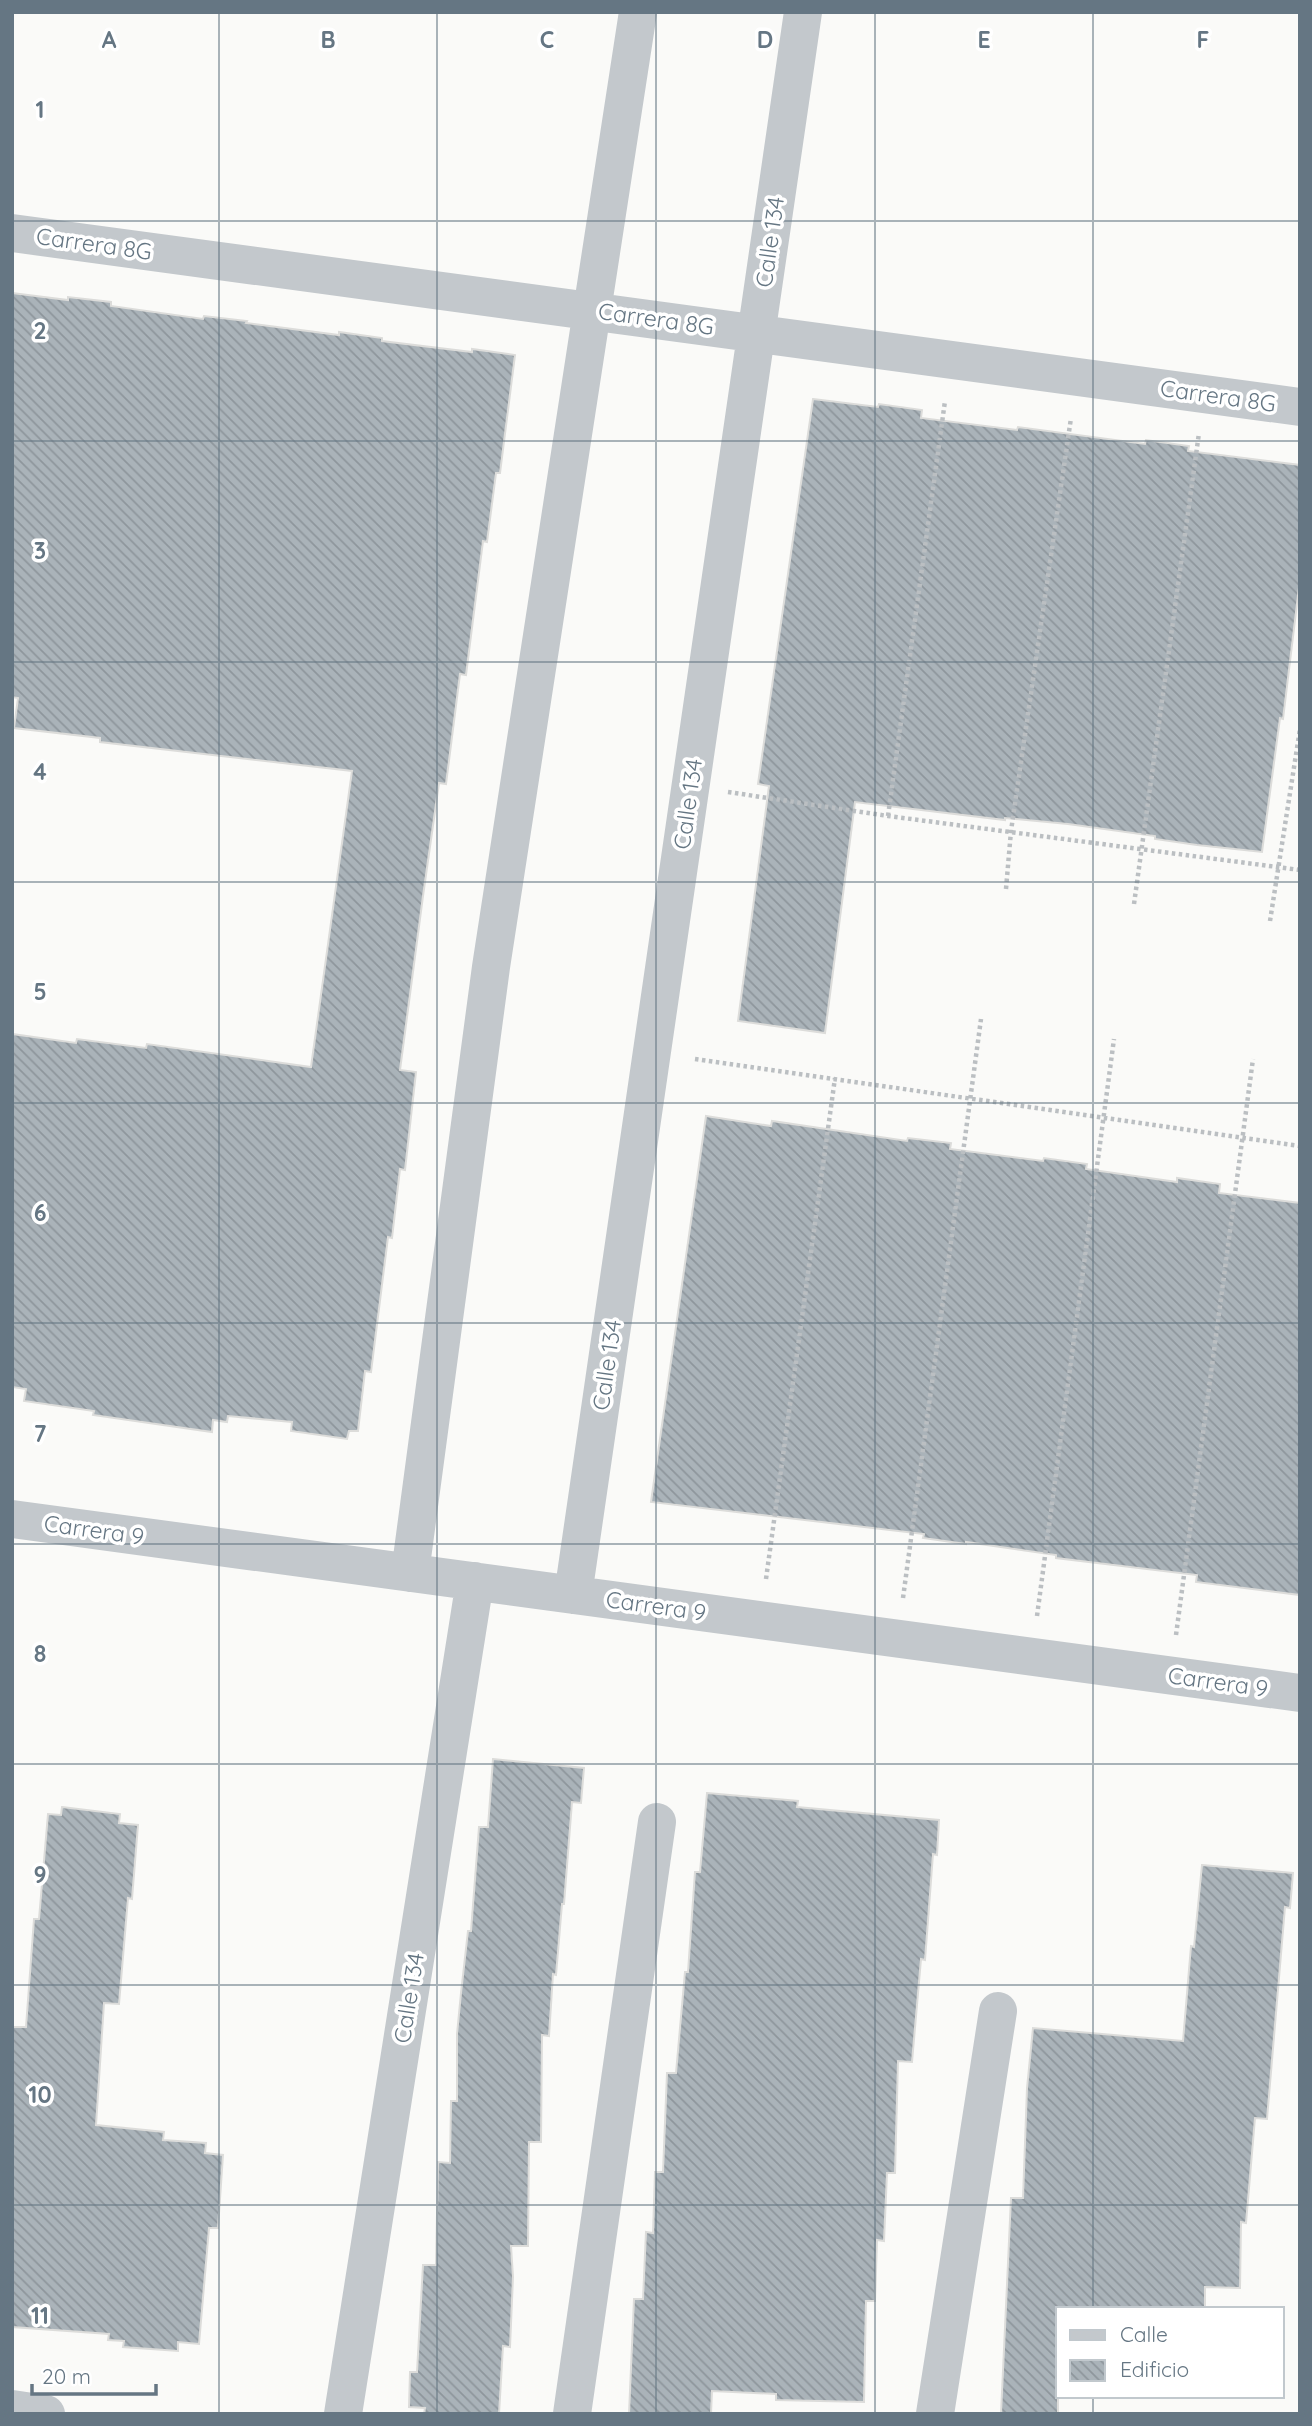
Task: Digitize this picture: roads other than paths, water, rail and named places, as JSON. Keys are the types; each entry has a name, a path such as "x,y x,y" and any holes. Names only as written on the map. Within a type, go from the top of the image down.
{"street":[{"path":"411,1573 491,967 638,12"},
{"name":"Calle 134","path":"573,1595 803,12"},
{"name":"Carrera 8G","path":"12,233 1300,407"},
{"name":"Carrera 9","path":"12,1519 1300,1693"},
{"name":"Calle 134","path":"343,2414 475,1581"},
{"path":"572,2414 657,1822"},
{"path":"935,2414 998,2011"},
{"path":"12,2409 46,2414"}]}
